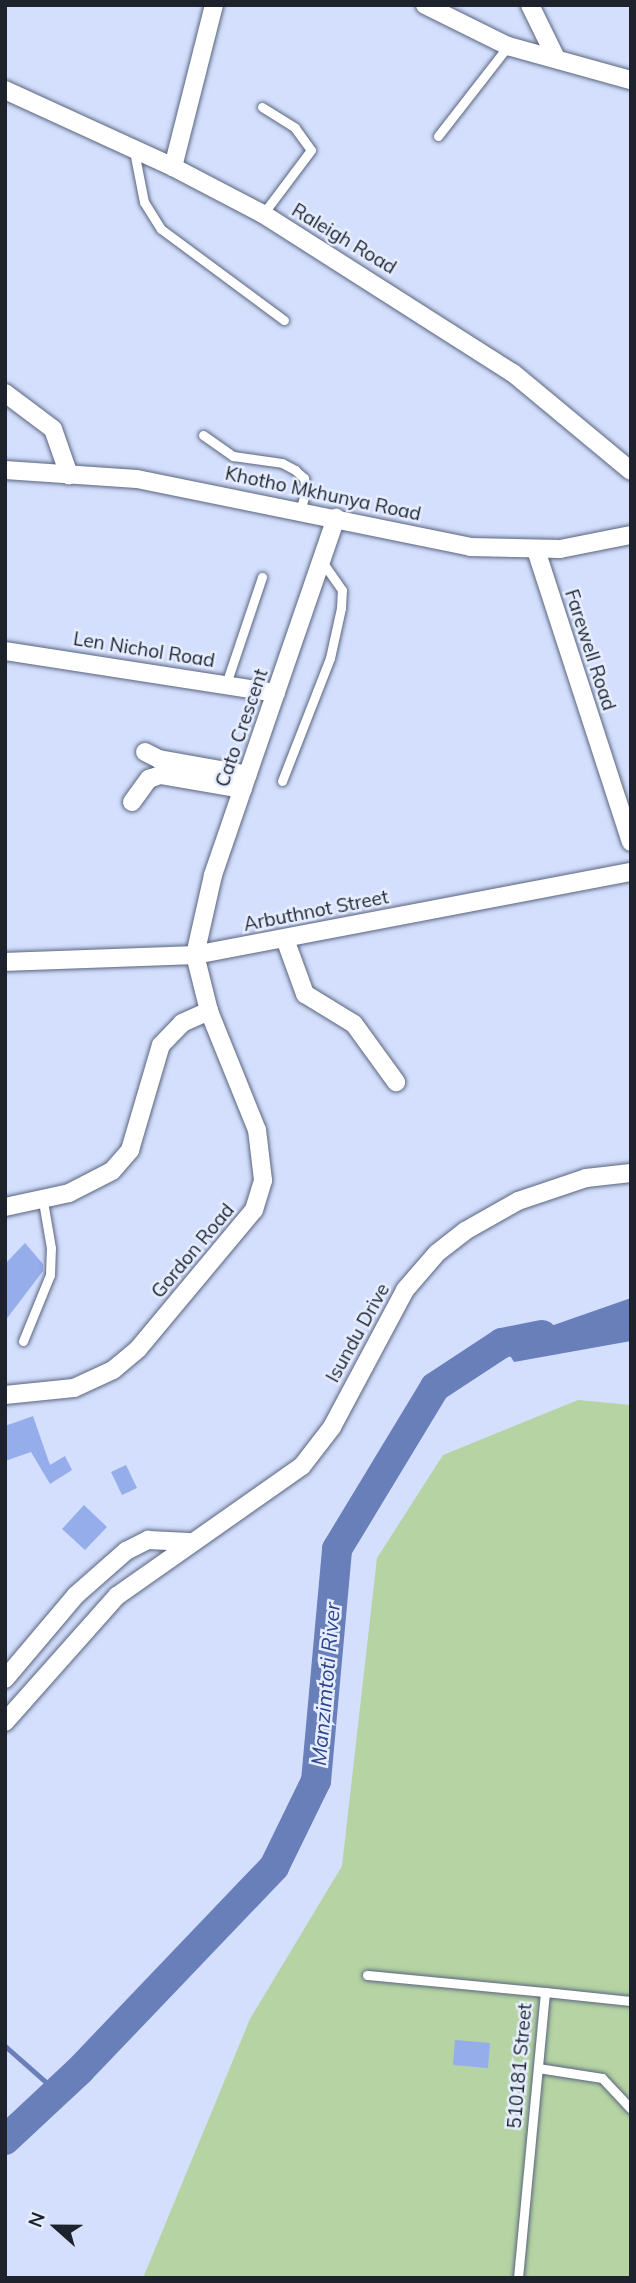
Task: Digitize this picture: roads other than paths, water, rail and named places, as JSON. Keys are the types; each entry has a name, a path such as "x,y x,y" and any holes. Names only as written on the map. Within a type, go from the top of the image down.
{"street":[{"path":"173,167 214,5"},
{"path":"425,5 508,46 555,56 631,80"},
{"path":"530,5 555,56"},
{"name":"Raleigh Road","path":"5,90 173,167 263,214 513,373 631,471"},
{"path":"5,393 54,429 69,475"},
{"name":"Khotho Mkhunya Road","path":"5,470 137,479 300,510 470,547 536,550 631,535"},
{"name":"Cato Crescent","path":"195,955 213,875 336,518"},
{"name":"Farewell Road","path":"536,550 631,842"},
{"name":"Len Nichol Road","path":"5,651 276,693"},
{"path":"145,752 159,759 245,782"},
{"path":"132,802 149,779 160,775 245,782"},
{"name":"Arbuthnot Street","path":"5,962 195,955 631,872"},
{"path":"285,939 305,994 354,1024 396,1082"},
{"name":"Gordon Road","path":"5,1395 74,1388 113,1370 138,1349 254,1210 263,1180 257,1130 209,1011 195,955"},
{"path":"5,1206 43,1201 112,1171 130,1150 161,1045 182,1023 209,1011"},
{"name":"Isundu Drive","path":"5,1722 117,1597 189,1542 253,1505 302,1466 332,1427 405,1290 437,1253 465,1231 518,1201 586,1178 631,1173"},
{"path":"5,1679 76,1595 126,1551 148,1540 189,1542"}],"lane":[{"path":"438,136 508,46"},
{"path":"262,107 295,128 311,150 263,214"},
{"path":"135,151 144,202 161,229 284,320"},
{"path":"203,435 233,456 282,463 295,470 304,478 306,490 300,510"},
{"path":"282,781 330,658 341,607 342,590 321,560"},
{"path":"226,684 262,577"},
{"path":"23,1341 50,1275 51,1248 43,1201"},
{"name":"510181 Street","path":"368,1975 545,1992 518,2278"},
{"path":"545,1992 631,2001"},
{"path":"538,2068 601,2077 631,2109"}],"water":[{"path":"631,1298 631,1341 514,1362 502,1343"}],"waterway":[{"name":"Manzimtoti River","path":"5,2140 80,2070 274,1867 316,1781 337,1549 435,1387 502,1343 542,1335"},
{"path":"5,2046 57,2092"}]}
